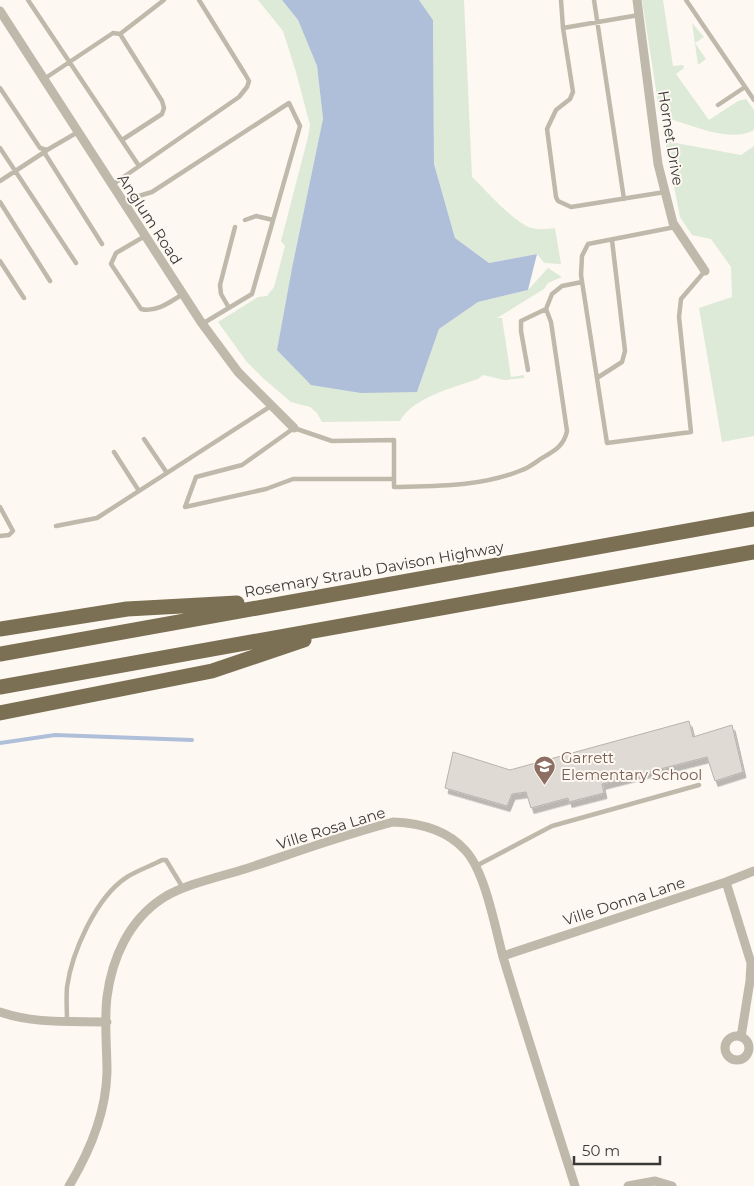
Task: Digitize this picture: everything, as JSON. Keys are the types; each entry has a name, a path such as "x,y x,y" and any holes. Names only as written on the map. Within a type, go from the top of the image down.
{"highway":[{"name":"Rosemary Straub Davison Highway","path":"0,654 754,519"},
{"path":"0,687 754,552"},
{"path":"0,629 127,609 301,600"},
{"path":"0,713 212,671 357,622"}],"street":[{"name":"Hornet Drive","path":"637,0 658,164 665,192 676,227 705,271"},
{"name":"Anglum Road","path":"0,11 202,324 238,372 294,428"},
{"name":"Ville Rosa Lane","path":"69,1186 88,1150 102,1100 107,1073 105,1045 107,997 112,972 118,951 131,929 147,911 164,898 184,889 393,822 412,822 433,828 465,849 479,872 574,1186"},
{"name":"Ville Donna Lane","path":"503,956 754,871"},
{"path":"726,882 751,963 741,1037"},
{"path":"0,1012 14,1017 36,1020 106,1022"},
{"path":"628,1186 655,1181 672,1186"}],"lane":[{"path":"28,0 139,166"},
{"path":"44,79 113,33 120,34 164,0"},
{"path":"112,185 214,115 240,96 247,87 249,81 199,0"},
{"path":"561,0 573,92 570,99 556,110 547,129 558,202 571,207 665,192"},
{"path":"594,0 624,199"},
{"path":"686,0 754,100"},
{"path":"564,28 639,14"},
{"path":"120,34 162,101 164,108 162,114 122,140"},
{"path":"718,105 745,87"},
{"path":"0,88 40,148 45,151 102,244"},
{"path":"122,200 152,192 289,103 300,126 252,294 202,324"},
{"path":"0,181 78,132"},
{"path":"0,148 76,263"},
{"path":"0,202 50,281"},
{"path":"245,220 256,216 273,220"},
{"path":"229,308 221,294 220,285 235,227"},
{"path":"676,227 588,244 582,256 582,282 607,443 691,432 679,317 681,299 705,271"},
{"path":"145,236 116,253 111,264 141,309 148,311 157,309 183,294"},
{"path":"597,378 622,362 625,351 612,240"},
{"path":"0,261 24,298"},
{"path":"528,370 521,331 522,321 546,308 552,294 562,286 582,282"},
{"path":"394,479 293,479 266,489 185,507 196,478 242,465 294,428 332,441 394,440 394,479 394,487 480,483 523,470 558,448 565,440 567,431 551,322 546,308"},
{"path":"56,526 97,518 271,406"},
{"path":"144,439 167,474"},
{"path":"114,452 140,491"},
{"path":"0,507 13,531 0,536"},
{"path":"476,866 552,826 699,785"},
{"path":"67,1021 67,987 80,940 95,913 109,895 126,878 162,860 166,860 184,889"}],"green space":[{"path":"258,0 282,0 298,20 317,66 323,120 293,263 417,392 439,329 478,302 528,290 548,268 562,277 548,283 544,289 497,318 502,318 511,377 524,375 524,378 504,380 483,375 478,379 434,394 414,406 400,421 322,422 317,413 310,407 291,402 264,379 246,361 218,322 258,297 267,296 274,287 285,246 281,241 310,125 283,31"},
{"path":"419,0 464,0 472,177 500,206 525,225 538,229 555,228 561,264 544,263 537,254 489,263 455,238 434,164 433,20"},
{"path":"642,0 663,0 673,66 683,65 684,68 676,74 709,120 738,101 746,99 754,110 754,130 745,134 723,134 701,129 662,115 659,109"},
{"path":"692,23 704,37 695,43 706,59 698,65"},
{"path":"665,141 741,155 754,146 754,436 722,442 699,308 732,297 731,267 711,239 692,235 680,217"}],"water":[{"path":"282,0 419,0 433,20 434,164 455,238 489,263 537,254 528,290 478,302 439,329 417,392 361,393 311,385 277,350 323,119 317,66 298,20"}],"building":[{"name":"Garrett Elementary School","path":"689,721 693,737 732,725 743,772 715,781 707,757 602,784 604,793 569,802 568,798 531,808 526,792 512,794 507,806 445,788 453,752 510,770"}],"waterway":[{"path":"0,743 55,735 192,740"}],"place":[{"name":"Garrett Elementary School","path":"545,785"}]}
